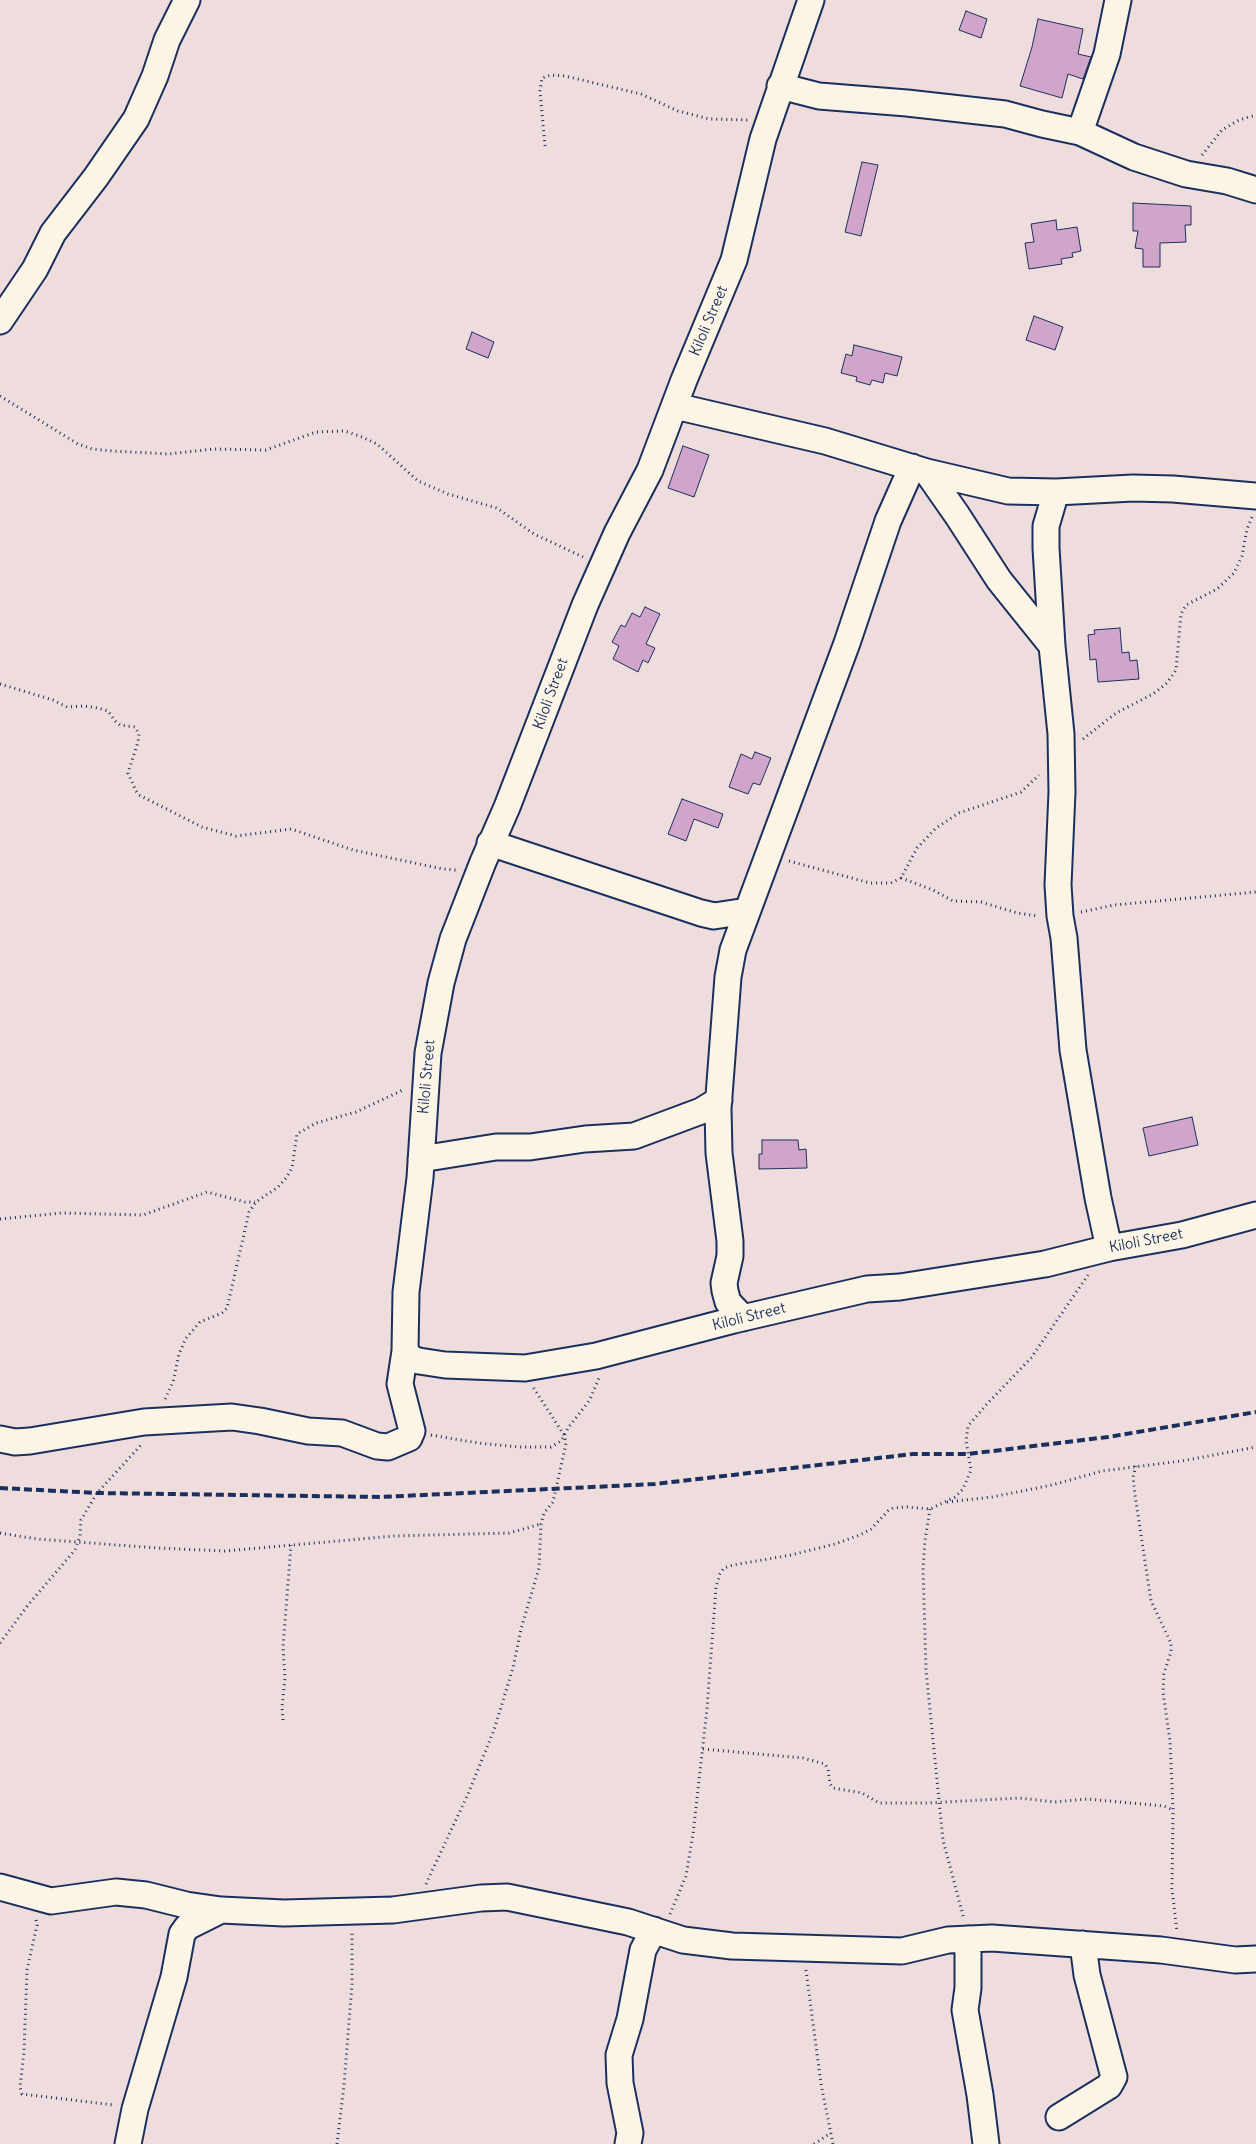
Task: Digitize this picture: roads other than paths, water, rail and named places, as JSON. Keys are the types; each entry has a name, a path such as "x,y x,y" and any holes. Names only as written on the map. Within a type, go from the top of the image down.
{"street":[{"path":"0,321 35,269 54,233 96,177 136,118 155,76 166,40 187,0"},
{"name":"Kiloli Street","path":"811,0 780,86 764,139 734,260 650,470 602,565 453,939 440,983 426,1070 421,1159 406,1292 405,1351 412,1359 444,1365 519,1369 616,1351 743,1318 867,1289 900,1287 1045,1264 1109,1248 1182,1235 1256,1215"},
{"path":"1080,132 1107,54 1118,0"},
{"path":"780,86 819,96 1005,114 1080,132 1134,157 1186,174 1227,181 1256,190"},
{"path":"675,406 825,441 919,470 1008,491 1056,492 1133,488 1173,489 1256,496"},
{"path":"919,470 957,515 998,580 1052,646"},
{"path":"743,1318 728,1302 725,1291 724,1283 730,1256 719,1153 719,1100 728,977 733,950 847,643 888,521 919,470"},
{"path":"1056,492 1046,526 1052,646 1058,686 1062,757 1058,885 1073,1050 1098,1198 1109,1248"},
{"path":"487,853 701,914 714,916 747,911"},
{"path":"421,1159 496,1147 530,1147 594,1138 634,1136 701,1111 719,1100"},
{"path":"0,1440 30,1441 148,1422 232,1418 260,1421 308,1432 342,1434 377,1446 388,1447 403,1442 409,1438 412,1431 400,1384 405,1351"},
{"path":"0,1887 51,1901 123,1892 221,1910 284,1913 352,1912 407,1908 481,1898 507,1897 628,1922 682,1940 732,1946 902,1951 948,1940 992,1938 1083,1944 1235,1960 1256,1960"},
{"path":"128,2144 135,2108 174,1977 182,1934 188,1927 221,1910"},
{"path":"628,2144 630,2133 620,2084 619,2055 630,2019 644,1950 654,1930"},
{"path":"968,1939 968,1988 965,2010 980,2095 986,2144"},
{"path":"1059,2116 1109,2086 1114,2077 1086,1975 1083,1944"}],"railway":[{"path":"0,1488 97,1493 381,1497 655,1484 913,1454 968,1454 1108,1437 1256,1412"}]}
